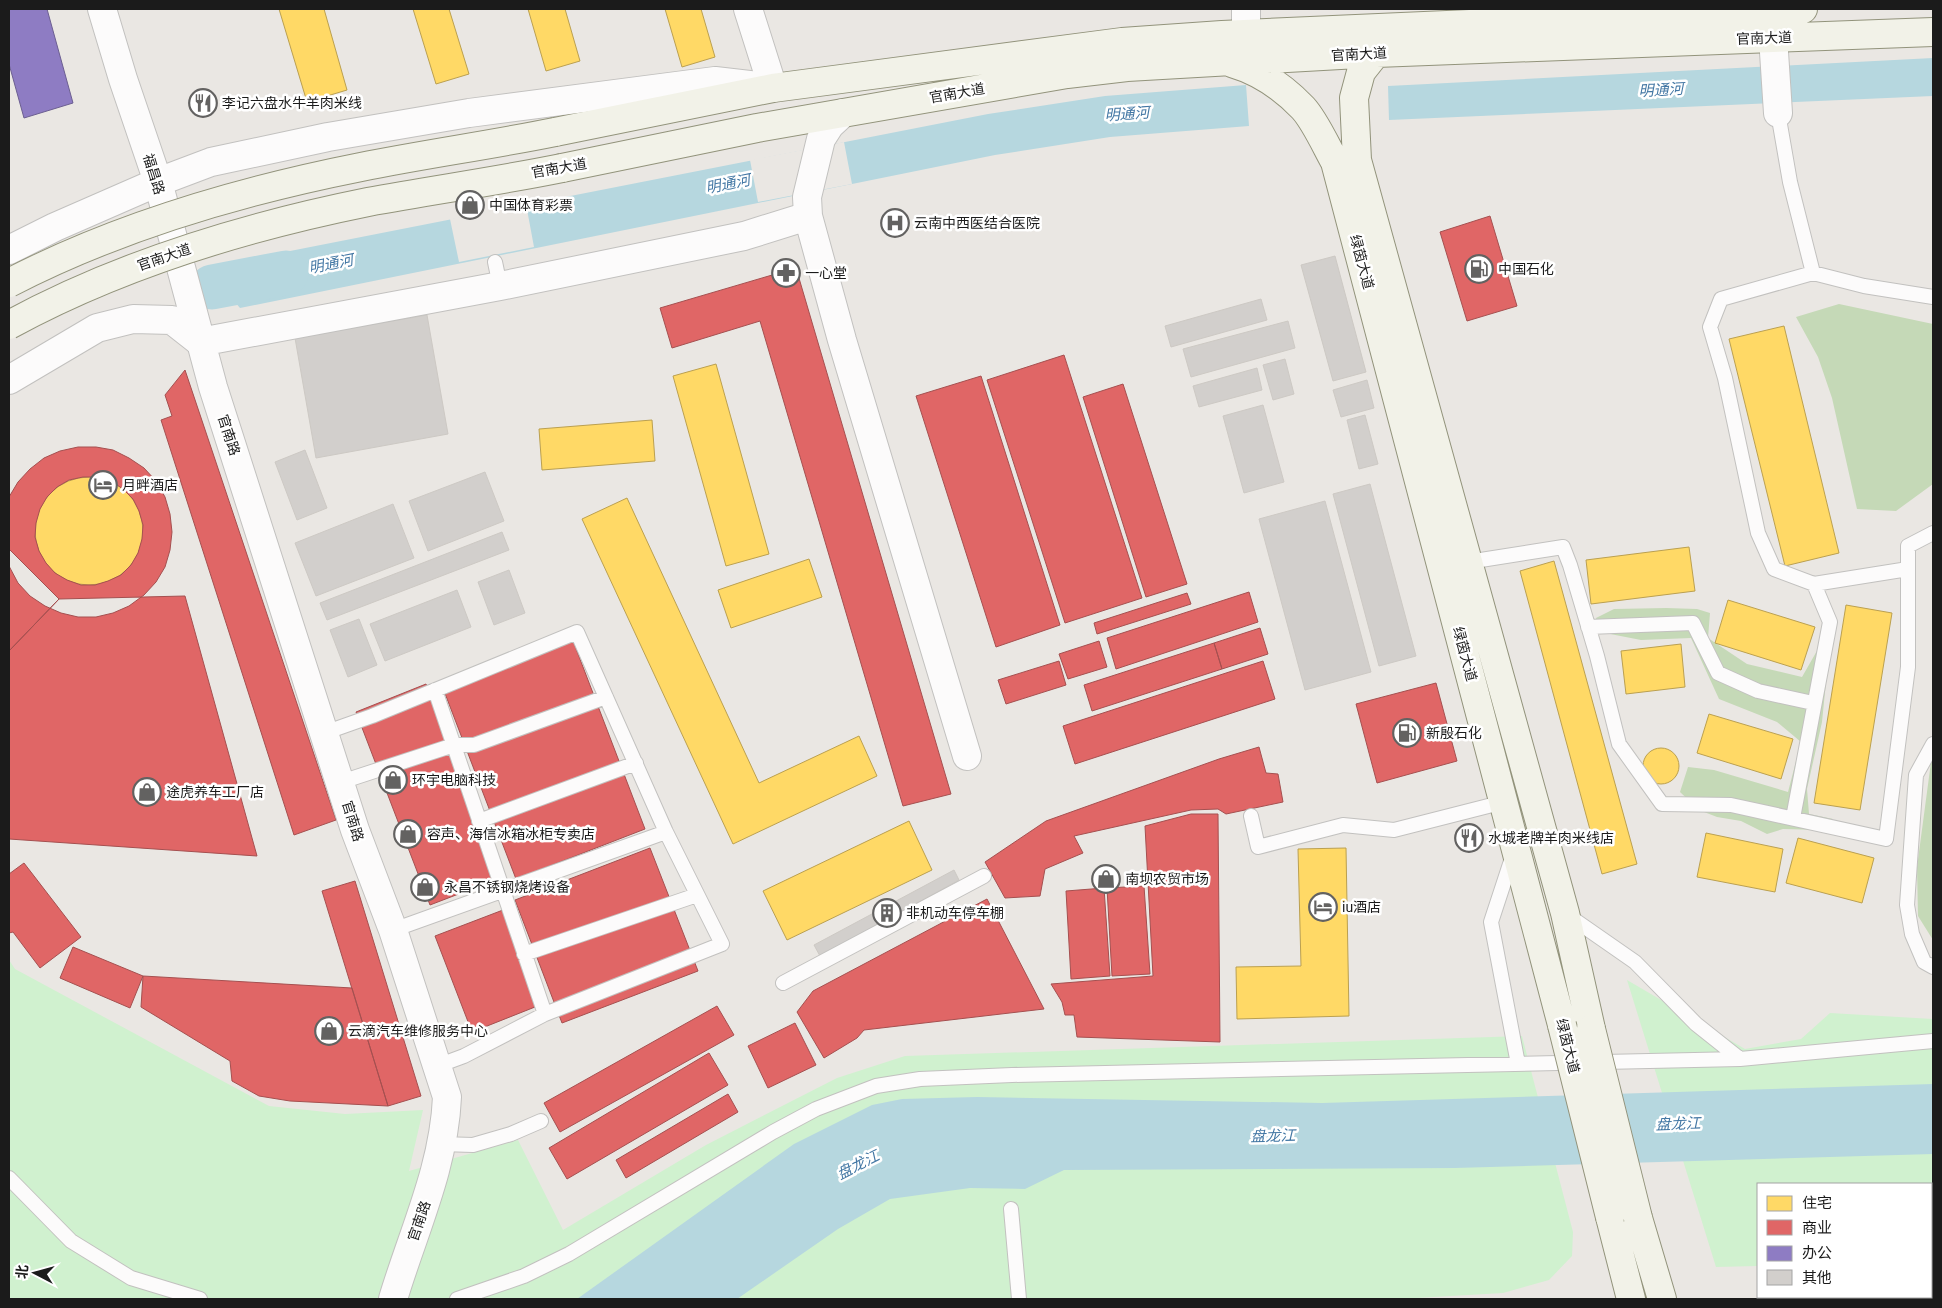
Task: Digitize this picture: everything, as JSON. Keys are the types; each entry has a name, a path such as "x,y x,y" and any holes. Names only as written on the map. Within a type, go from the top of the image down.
{"main road":[{"name":"官南大道","path":"9,283 45,265 115,236 220,201 289,183 359,167 555,132 774,88 1122,42 1246,21 1803,9"},
{"name":"官南大道","path":"9,325 102,280 162,257 298,218 366,203 562,168 742,131 1067,74 1127,67 1223,60 1376,52 1933,32"},
{"name":"绿茵大道","path":"1376,52 1361,72 1354,98 1357,160 1564,913 1638,1218 1662,1299"},
{"name":"绿茵大道","path":"1223,60 1248,67 1270,80 1304,109 1336,162 1516,846 1631,1299"}],"street":[{"name":"福昌路","path":"102,9 123,79 158,182 200,342"},
{"path":"9,250 55,227 158,182 220,160 328,137 469,113 715,81 774,88 748,9"},
{"path":"1773,37 1778,113"},
{"path":"844,113 830,124 821,139 808,207 842,340 967,756"},
{"path":"9,380 97,328 133,319 172,320 200,342 498,274 744,236 808,207"},
{"name":"官南路","path":"200,342 364,857 393,930 447,1097 446,1124 437,1168 393,1299"}],"lane":[{"path":"1778,113 1790,182 1813,273"},
{"path":"1908,569 1814,584 1774,569 1758,533 1725,378 1710,327 1721,299 1813,273 1864,286 1933,297"},
{"path":"1468,562 1563,547 1588,627 1619,744 1662,804 1731,805 1886,839 1908,667 1908,546 1933,533"},
{"path":"1793,818 1813,703 1830,622 1814,584"},
{"path":"1588,627 1693,623 1718,673 1758,691 1813,703"},
{"path":"324,733 577,632 666,832 722,944 545,1014 464,1056 437,1066"},
{"path":"435,690 545,1014"},
{"path":"341,782 454,745 474,745 606,697"},
{"path":"1933,744 1916,775 1907,905 1912,934 1924,962 1933,967"},
{"path":"480,821 636,763"},
{"path":"1251,816 1258,846 1343,825 1394,830 1504,802"},
{"path":"393,930 666,832"},
{"path":"1516,846 1491,922 1518,1064"},
{"path":"783,983 984,876"},
{"path":"524,954 697,895"},
{"path":"1564,913 1635,962 1696,1024 1740,1059"},
{"path":"457,1299 524,1276 569,1254 772,1132 816,1109 876,1086 920,1079 1012,1074 1740,1059 1933,1041"},
{"path":"441,1144 473,1145 511,1134 541,1121"},
{"path":"9,1178 72,1241 131,1278 200,1299"},
{"path":"1012,1209 1019,1299"}],"green space":[{"path":"1839,304 1933,324 1933,484 1896,511 1857,509 1832,398 1818,357 1796,317"},
{"path":"1614,609 1697,609 1710,613 1708,638 1747,664 1802,677 1826,635 1830,642 1822,722 1807,789 1809,814 1833,819 1823,830 1783,829 1767,834 1741,821 1717,817 1699,810 1680,792 1688,767 1714,770 1788,792 1801,742 1777,722 1719,699 1691,638 1641,640 1600,632 1596,618"},
{"path":"1933,747 1933,940 1918,916 1917,867"},
{"path":"9,960 15,969 269,1106 345,1114 423,1110 409,1171 518,1140 563,1230 706,1145 837,1078 905,1056 1522,1036 1573,1232 1572,1256 1549,1280 1503,1293 1399,1299 9,1299"},
{"path":"1627,980 1745,1049 1801,1039 1830,1013 1933,1019 1933,1264 1932,1183 1757,1183 1757,1266 1716,1267"}],"water":[{"path":"1933,58 1933,96 1389,120 1388,86"},
{"path":"1246,85 1249,126 1110,137 995,155 240,308 228,292 225,282 229,263 988,114 1105,96"},
{"name":"盘龙江","path":"1933,1084 1933,1154 1454,1168 1064,1170 1025,1189 970,1188 890,1199 838,1229 737,1299 577,1299 794,1144 872,1105 902,1099 977,1097 1322,1103"}],"pier":[{"path":"844,142 852,184 758,202 750,160"},
{"path":"526,204 534,247 459,262 450,219"}],"building: 住宅":[{"path":"279,9 324,9 347,90 307,102"},
{"path":"413,9 449,9 469,74 436,84"},
{"path":"528,9 565,9 580,61 546,71"},
{"path":"665,9 701,9 715,57 682,67"},
{"path":"1784,326 1839,553 1785,566 1729,339"},
{"path":"716,364 769,554 726,566 673,376"},
{"path":"652,420 655,461 542,470 539,429"},
{"path":"89,477 110,481 127,493 139,510 143,531 139,552 127,569 110,581 89,585 68,581 51,569 39,552 35,531 39,510 51,493 68,481"},
{"path":"627,498 759,783 859,736 877,776 733,844 582,519"},
{"path":"1689,547 1695,591 1591,604 1586,560"},
{"path":"809,559 822,597 731,628 718,590"},
{"path":"1554,561 1637,864 1602,874 1520,571"},
{"path":"1728,600 1815,627 1801,670 1715,643"},
{"path":"1846,605 1892,613 1860,810 1814,803"},
{"path":"1681,644 1685,687 1626,694 1621,651"},
{"path":"1709,714 1793,739 1781,779 1697,753"},
{"path":"1661,748 1668,749 1674,753 1678,759 1678,773 1674,779 1668,783 1661,784 1654,783 1648,779 1644,773 1643,766 1644,759 1648,753 1654,749"},
{"path":"909,821 932,870 787,940 763,891"},
{"path":"1706,833 1783,849 1775,892 1697,877"},
{"path":"1798,838 1874,858 1862,903 1786,883"},
{"name":"iu酒店","path":"1346,848 1349,1016 1237,1019 1236,967 1301,966 1298,849"}],"building: 商业":[{"name":"中国石化","path":"1490,216 1517,306 1467,321 1440,232"},
{"path":"796,268 951,794 903,806 760,321 672,348 660,308"},
{"path":"1064,355 1142,598 1065,623 987,380"},
{"path":"185,370 336,820 294,835 161,420 172,416 165,395"},
{"path":"981,376 1060,625 996,647 916,396"},
{"path":"1123,384 1187,584 1146,597 1083,397"},
{"path":"78,447 96,447 113,450 144,468 156,481 165,497 170,514 172,532 170,550 165,567 156,582 144,595 129,606 113,613 96,617 78,617 61,613 45,606 30,596 18,583 9,566 9,497 18,482 30,469 44,458 60,451","holes":["83,477 98,477 111,481 133,499 143,525 142,539 138,553 131,565 121,575 95,585 81,585 55,573 46,563 39,551 35,537 36,523 40,509 47,497 57,487 69,480"]},
{"path":"9,549 59,599 9,651"},
{"path":"1249,592 1258,622 1116,669 1107,638"},
{"path":"1187,593 1191,604 1097,634 1094,623"},
{"path":"185,596 257,856 9,839 9,651 59,599"},
{"path":"1260,628 1268,654 1222,669 1214,643"},
{"path":"570,633 645,829 516,879 441,683"},
{"path":"1099,641 1107,667 1068,679 1059,654"},
{"path":"1214,643 1222,669 1092,711 1084,685"},
{"path":"1059,661 1066,685 1006,704 998,680"},
{"path":"1263,661 1275,699 1075,764 1063,726"},
{"name":"新殷石化","path":"1436,683 1457,761 1377,783 1356,704"},
{"path":"426,684 500,878 430,905 356,712"},
{"path":"1259,747 1266,773 1278,774 1283,802 1226,814 1218,809 1191,810 1074,836 1083,853 1045,869 1040,896 1005,898 985,862 1046,821 1219,759"},
{"path":"1191,814 1218,814 1220,1042 1077,1037 1074,1015 1065,1015 1062,1002 1051,984 1153,976 1145,826"},
{"path":"650,848 698,971 562,1023 515,900"},
{"path":"24,863 81,937 40,968 13,932 9,933 9,874"},
{"path":"355,881 421,1096 388,1106 322,891"},
{"path":"1144,886 1150,974 1112,976 1107,888"},
{"path":"1104,888 1110,976 1071,979 1066,891"},
{"path":"987,899 1044,1009 864,1030 857,1038 824,1058 797,1012 813,991"},
{"path":"503,910 540,1005 472,1032 435,936"},
{"path":"73,947 143,976 130,1008 60,978"},
{"path":"143,976 352,988 388,1106 290,1101 259,1096 232,1081 230,1061 141,1007"},
{"path":"717,1006 734,1035 560,1132 544,1103"},
{"path":"795,1023 816,1065 768,1088 748,1046"},
{"path":"709,1053 728,1085 567,1179 549,1148"},
{"path":"728,1094 738,1112 626,1178 616,1160"}],"building: 办公":[{"path":"9,9 47,9 73,103 24,118 9,64"}],"building: 其他":[{"path":"1335,256 1366,372 1333,381 1301,265"},
{"path":"1261,299 1267,320 1171,347 1165,326"},
{"path":"427,315 448,434 316,458 295,338"},
{"path":"1288,321 1295,348 1191,377 1183,349"},
{"path":"1285,359 1294,394 1273,400 1263,365"},
{"path":"1257,368 1262,390 1199,407 1193,386"},
{"path":"1367,380 1374,408 1341,417 1333,390"},
{"path":"1263,405 1284,482 1244,493 1223,416"},
{"path":"1365,415 1378,464 1359,469 1347,420"},
{"path":"305,450 327,508 297,520 275,462"},
{"path":"485,472 504,521 428,551 409,501"},
{"path":"1370,484 1416,656 1379,666 1333,494"},
{"path":"1325,501 1371,672 1305,690 1259,519"},
{"path":"393,504 414,558 316,596 295,543"},
{"path":"502,532 509,550 327,620 320,603"},
{"path":"509,570 525,613 494,625 478,582"},
{"path":"457,590 471,627 385,661 370,624"},
{"path":"359,619 377,665 348,677 330,630"},
{"name":"非机动车停车棚","path":"954,870 959,880 820,956 814,945"}],"waterway":[{"name":"明通河","path":"212,287 286,273"}],"place":[{"name":"李记六盘水牛羊肉米线","path":"203,103"},
{"name":"中国体育彩票","path":"470,205"},
{"name":"云南中西医结合医院","path":"895,223"},
{"name":"中国石化","path":"1479,269"},
{"name":"一心堂","path":"786,273"},
{"name":"月畔酒店","path":"103,485"},
{"name":"新殷石化","path":"1407,733"},
{"name":"环宇电脑科技","path":"393,780"},
{"name":"途虎养车工厂店","path":"147,792"},
{"name":"容声、海信冰箱冰柜专卖店","path":"408,834"},
{"name":"水城老牌羊肉米线店","path":"1469,838"},
{"name":"南坝农贸市场","path":"1106,879"},
{"name":"永昌不锈钢烧烤设备","path":"425,887"},
{"name":"iu酒店","path":"1323,907"},
{"name":"非机动车停车棚","path":"887,913"},
{"name":"云滴汽车维修服务中心","path":"329,1031"}]}
